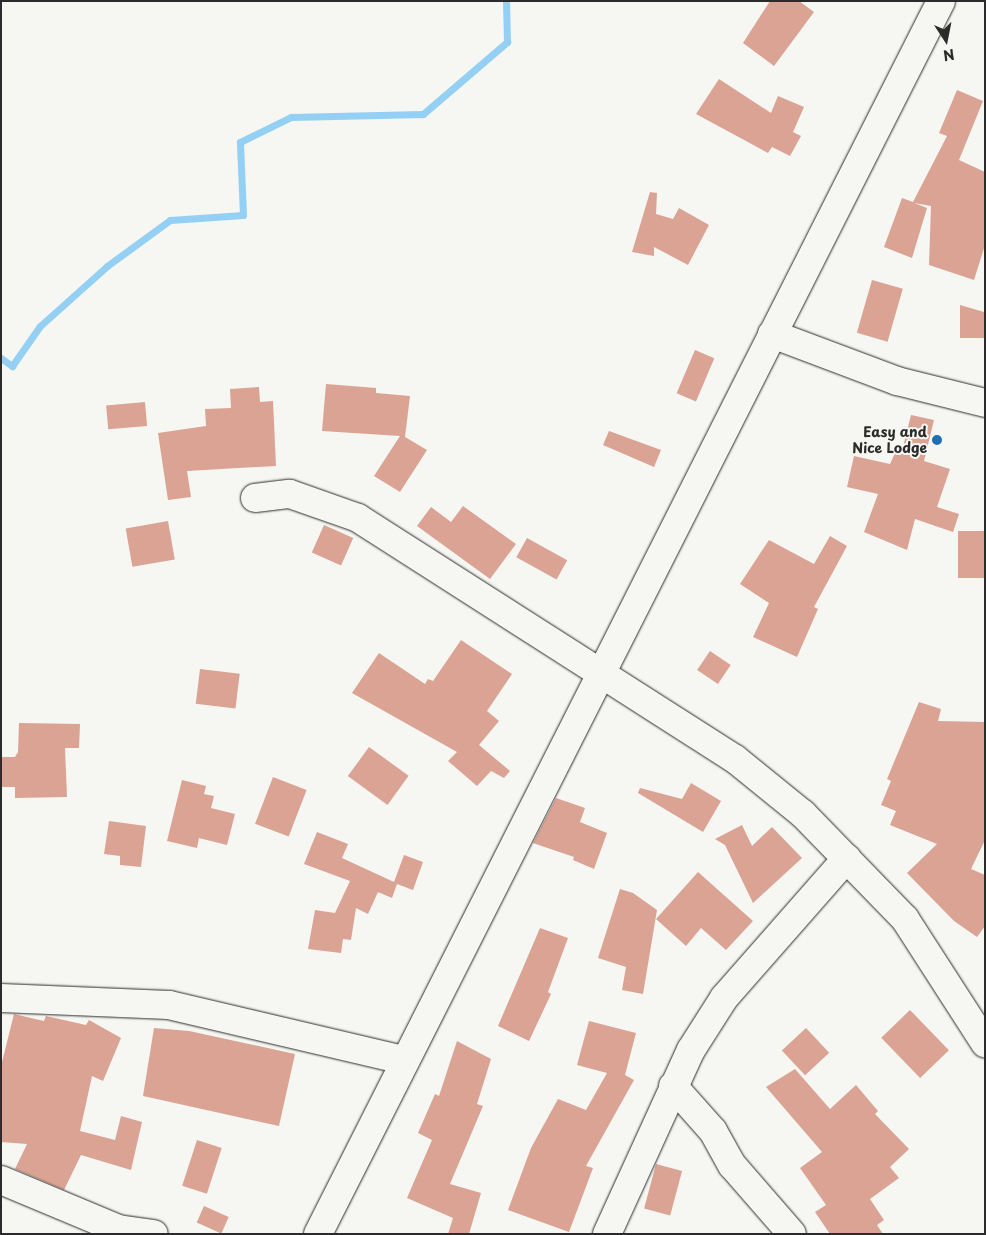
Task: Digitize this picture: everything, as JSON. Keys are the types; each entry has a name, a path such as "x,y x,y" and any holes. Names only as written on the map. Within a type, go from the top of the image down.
{"street":[{"path":"318,1234 403,1060 941,1"},
{"path":"772,334 897,381 985,403"},
{"path":"255,498 290,494 358,518 599,674 735,759 803,814 906,919 985,1043"},
{"path":"607,1234 674,1086 724,998 848,858"},
{"path":"1,998 169,1005 403,1060"},
{"path":"674,1086 713,1131 732,1165 792,1234"},
{"path":"1,1180 118,1229 154,1234"}],"building":[{"path":"770,1 799,1 814,12 774,66 743,43"},
{"path":"719,79 771,113 778,96 804,107 793,132 801,136 790,156 772,147 768,153 696,114"},
{"path":"957,90 983,101 959,160 985,172 985,245 974,280 929,265 931,206 914,203 927,208 912,258 884,247 902,198 913,202 947,136 939,133"},
{"path":"650,192 657,193 656,214 673,219 679,208 709,225 688,265 654,247 654,256 632,252"},
{"path":"872,280 903,289 888,342 857,333"},
{"path":"960,305 984,312 985,338 960,338"},
{"path":"695,350 714,358 696,401 677,393"},
{"path":"326,384 376,388 376,393 410,396 405,437 427,450 400,492 374,476 400,436 322,431"},
{"path":"259,387 260,402 273,401 276,466 187,471 191,497 168,500 158,433 206,426 205,409 231,408 230,389"},
{"path":"145,402 147,426 108,429 106,405"},
{"path":"911,415 934,420 924,461 950,469 937,507 959,514 953,532 915,519 907,550 864,532 878,494 847,487 854,456 890,464 895,453 901,455"},
{"path":"609,431 661,450 654,467 603,445"},
{"path":"463,506 516,544 490,579 417,526 431,507 451,522"},
{"path":"168,521 175,559 132,567 126,528"},
{"path":"324,525 353,538 341,565 312,552"},
{"path":"958,531 985,531 985,578 958,578"},
{"path":"830,536 847,546 814,607 818,609 797,657 753,637 769,603 740,584 769,540 814,564"},
{"path":"527,538 567,560 557,580 516,557"},
{"path":"461,640 512,674 487,711 499,721 479,745 510,771 504,778 491,771 477,786 448,761 457,752 352,693 379,653 425,684 428,679 433,681"},
{"path":"710,651 731,665 718,684 697,670"},
{"path":"200,669 240,674 235,709 196,704"},
{"path":"919,702 941,709 938,721 985,722 985,840 971,869 985,875 985,926 977,937 954,921 907,873 937,844 890,825 896,811 881,805 891,781 887,779"},
{"path":"19,723 80,724 79,748 65,748 67,797 15,798 15,787 1,787 1,757 15,757 18,752"},
{"path":"369,747 409,776 387,805 348,776"},
{"path":"273,777 307,790 289,837 255,824"},
{"path":"182,780 206,786 204,794 214,796 211,808 235,814 227,845 199,838 197,848 167,841"},
{"path":"691,783 721,801 703,832 638,793 640,788 682,799"},
{"path":"556,798 585,808 580,822 607,833 594,869 573,860 574,857 533,843"},
{"path":"109,821 146,826 141,867 120,865 120,856 104,854"},
{"path":"742,825 752,846 772,827 802,858 753,903 725,845 715,839"},
{"path":"317,832 348,844 342,858 394,882 404,855 423,862 413,890 397,884 392,898 378,892 368,914 356,908 351,940 343,939 341,953 308,949 315,910 335,913 350,881 304,864"},
{"path":"698,872 753,921 726,950 701,928 686,946 656,919"},
{"path":"620,889 633,893 657,910 643,994 622,990 626,967 598,958"},
{"path":"540,928 568,938 548,992 551,994 529,1041 498,1026"},
{"path":"910,1010 949,1050 920,1078 881,1038"},
{"path":"14,1014 44,1021 46,1016 86,1025 89,1020 121,1038 103,1081 92,1076 80,1131 115,1140 121,1116 142,1122 131,1170 81,1155 64,1190 15,1169 27,1144 1,1142 1,1066"},
{"path":"589,1021 636,1033 625,1075 634,1080 586,1166 593,1168 569,1232 508,1210 531,1148 558,1099 586,1110 607,1073 577,1065"},
{"path":"154,1028 189,1031 295,1054 279,1126 143,1096"},
{"path":"806,1028 829,1053 805,1075 782,1051"},
{"path":"457,1041 491,1059 477,1104 483,1106 450,1184 481,1193 469,1234 448,1234 453,1218 407,1198 432,1140 418,1133 435,1094 439,1096"},
{"path":"795,1069 830,1109 856,1085 878,1111 875,1114 909,1149 890,1167 899,1178 870,1199 884,1220 877,1225 883,1234 830,1234 815,1212 826,1205 800,1168 822,1152 766,1087"},
{"path":"197,1140 222,1148 207,1194 182,1186"},
{"path":"656,1164 682,1171 670,1215 644,1208"},
{"path":"204,1206 229,1217 221,1233 197,1222"}],"waterway":[{"path":"1,358 12,366 40,326 107,266 170,220 243,215 240,142 291,117 423,114 507,42 506,1"}],"place":[{"name":"Easy and Nice Lodge","path":"937,440"}]}
